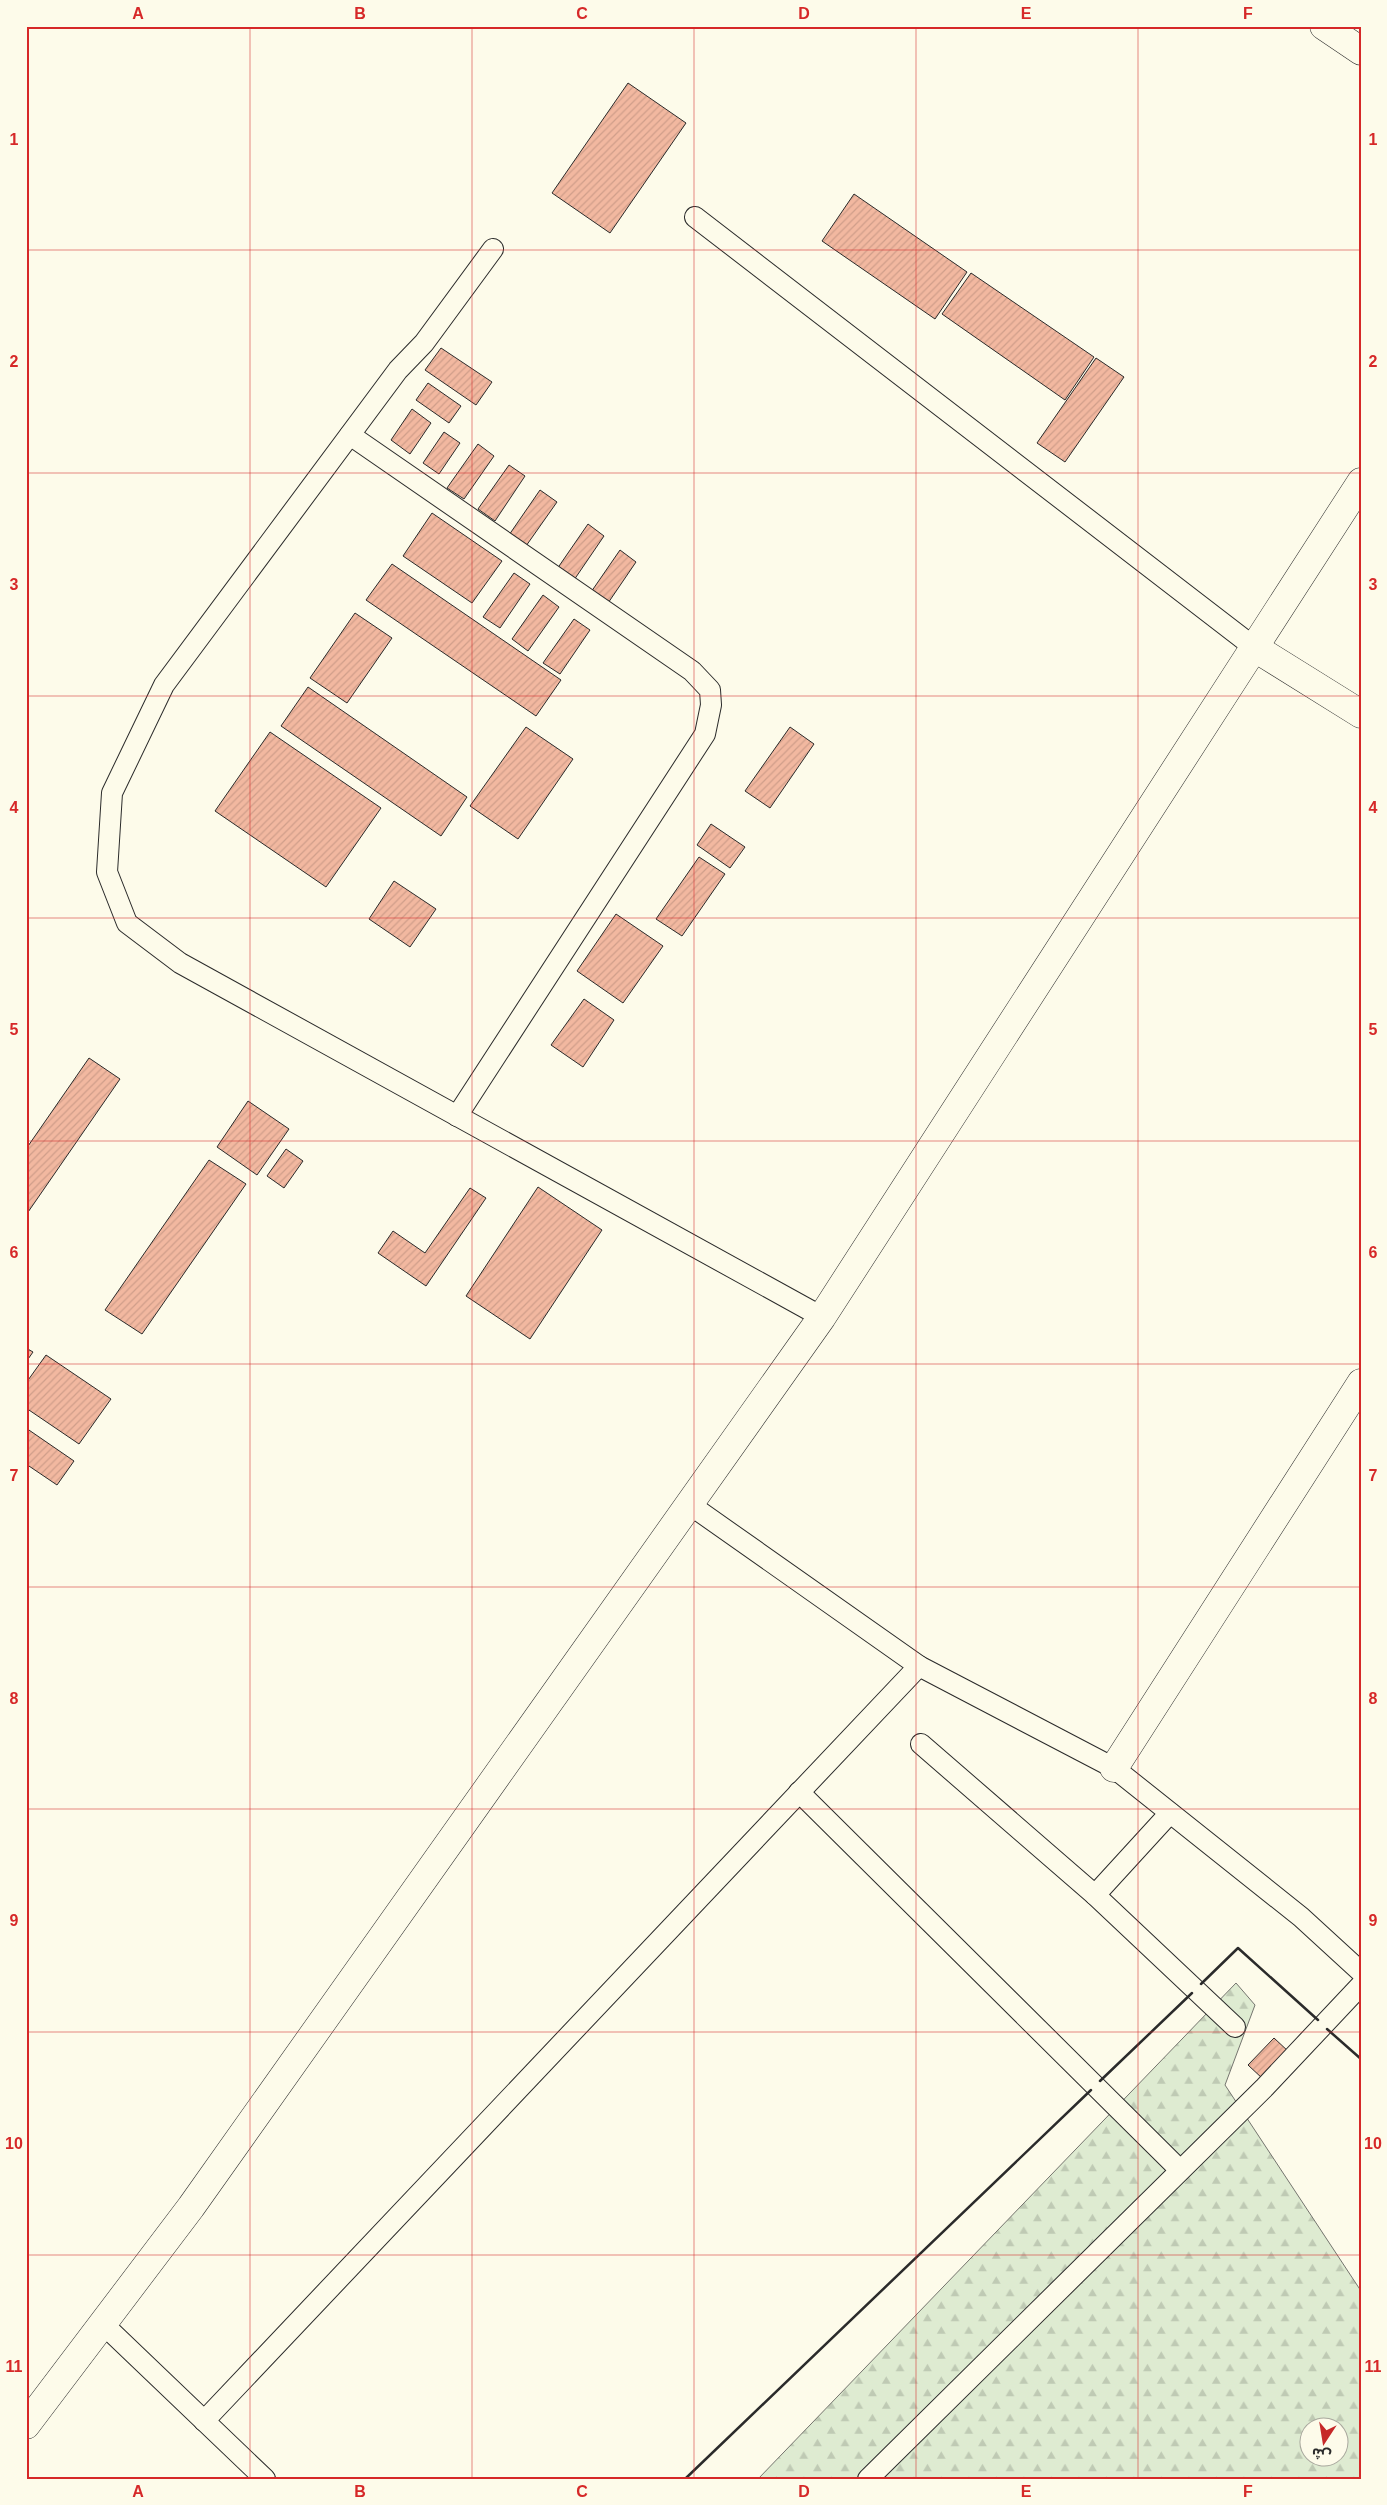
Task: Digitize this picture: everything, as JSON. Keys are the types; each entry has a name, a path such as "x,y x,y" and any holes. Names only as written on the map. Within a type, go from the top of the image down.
{"street":[{"path":"1324,26 1361,50"},
{"path":"26,2425 191,2207 822,1317 1256,648 1361,482"},
{"path":"1256,648 1361,714"},
{"path":"1114,1768 1361,1383"}],"lane":[{"path":"695,217 1256,648"},
{"path":"493,249 424,343 398,370 164,685 112,793 106,872 127,923 180,963 822,1317"},
{"path":"350,434 692,670 710,690 711,706 704,734 457,1116"},
{"path":"689,1504 919,1666 1114,1768 1301,1917 1361,1972"},
{"path":"204,2421 919,1666"},
{"path":"920,1744 1095,1895 1235,2027"},
{"path":"799,1792 1180,2170"},
{"path":"1095,1895 1170,1813"},
{"path":"868,2479 1264,2087 1361,1985"},
{"path":"103,2324 265,2479"}],"green space":[{"path":"1236,1983 1255,2005 1225,2085 1361,2291 1361,2479 758,2479"}],"building":[{"path":"628,83 686,123 610,233 552,193"},
{"path":"854,194 967,272 935,319 822,241"},
{"path":"971,273 1094,357 1065,400 942,314"},
{"path":"441,348 492,382 476,405 425,370"},
{"path":"1096,358 1124,377 1065,462 1037,443"},
{"path":"428,383 461,406 449,423 416,400"},
{"path":"412,409 431,423 410,454 391,440"},
{"path":"444,432 460,443 439,474 423,463"},
{"path":"478,444 494,456 464,499 447,488"},
{"path":"509,465 525,476 495,521 478,509"},
{"path":"540,490 557,502 526,546 509,535"},
{"path":"432,513 502,561 472,603 403,556"},
{"path":"588,524 604,536 574,580 557,569"},
{"path":"620,550 636,562 606,606 589,595"},
{"path":"392,564 561,680 536,716 366,600"},
{"path":"514,573 530,584 500,628 483,617"},
{"path":"543,595 559,607 528,651 512,639"},
{"path":"355,613 392,638 347,703 310,678"},
{"path":"574,619 590,630 560,674 543,663"},
{"path":"308,687 467,797 441,836 281,726"},
{"path":"526,727 573,759 518,839 470,806"},
{"path":"790,727 814,744 770,808 745,791"},
{"path":"270,732 381,808 326,887 215,811"},
{"path":"711,824 745,847 730,868 697,845"},
{"path":"699,857 725,874 682,936 656,919"},
{"path":"394,881 436,909 410,947 369,919"},
{"path":"616,914 663,946 623,1003 577,971"},
{"path":"584,999 614,1020 583,1067 551,1045"},
{"path":"89,1058 120,1079 26,1215 26,1149"},
{"path":"248,1101 289,1129 257,1175 217,1147"},
{"path":"286,1149 303,1161 284,1188 267,1176"},
{"path":"209,1160 246,1184 142,1334 105,1310"},
{"path":"538,1187 602,1230 530,1339 466,1296"},
{"path":"470,1188 486,1198 426,1286 378,1253 393,1231 425,1253"},
{"path":"26,1348 33,1352 26,1362"},
{"path":"46,1355 111,1399 79,1444 26,1408 26,1383"},
{"path":"26,1428 74,1461 57,1485 26,1464"},
{"path":"1274,2038 1289,2052 1263,2079 1248,2065"}],"wall":[{"path":"1201,1984 1238,1948 1318,2020"},
{"path":"1100,2081 1192,1993"},
{"path":"1327,2029 1361,2059"},
{"path":"685,2479 1091,2090"}]}
